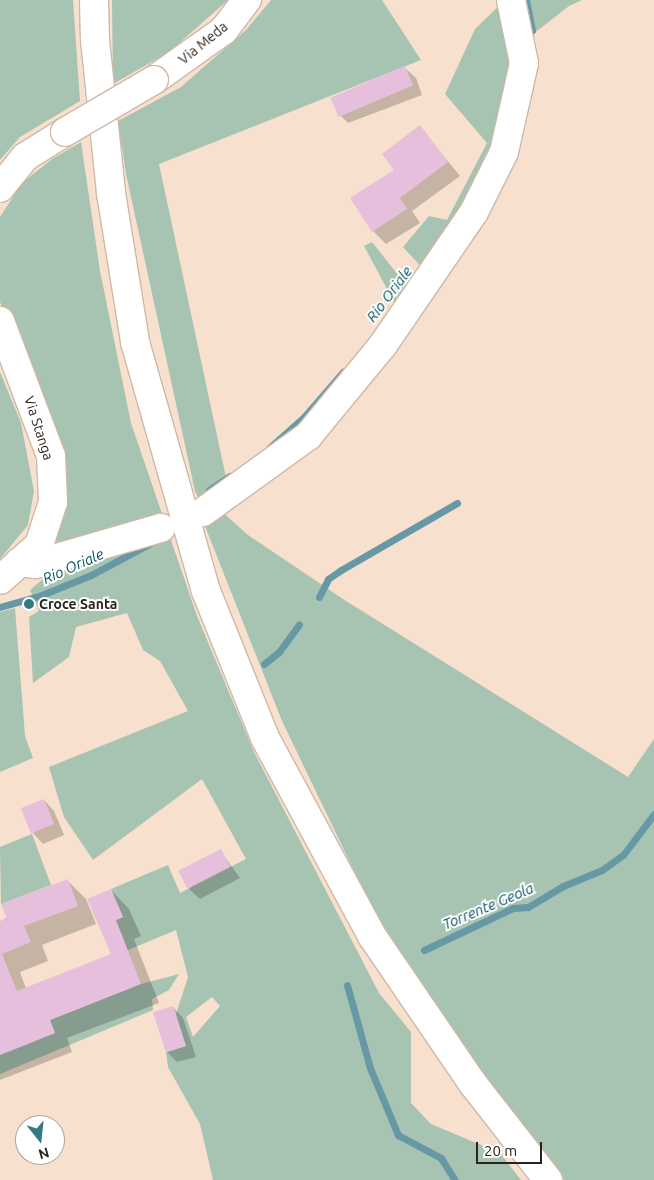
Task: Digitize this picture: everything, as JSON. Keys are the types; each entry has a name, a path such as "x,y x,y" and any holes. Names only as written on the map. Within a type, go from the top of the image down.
{"main road":[{"path":"94,0 94,40 111,193 135,342 206,591 265,738 372,936 473,1084 548,1180"},
{"name":"Via Meda","path":"0,188 25,157 154,80 224,30 247,0"},
{"path":"203,512 308,436 418,298 474,212 504,152 524,63 511,0"},
{"name":"Via Stanga","path":"0,320 51,456 53,502 39,545 10,571"},
{"path":"10,571 161,528"}],"green space":[{"path":"0,0 73,0 80,101 20,137 0,160"},
{"path":"112,0 228,0 169,52 113,84"},
{"path":"271,0 382,0 421,60 159,164 228,487 202,506 195,491 126,174 118,121 181,87 246,30"},
{"path":"505,0 582,0 569,6 523,42 497,145 427,273 403,247 429,216 447,220 487,143 445,94 475,29"},
{"path":"81,142 100,271 131,423 197,616 254,752 379,993 411,1032 411,1103 431,1124 500,1153 521,1180 213,1180 200,1124 168,1067 166,1052 186,1046 176,1014 188,977 176,930 126,951 114,921 123,917 111,889 168,865 180,893 246,859 202,779 93,860 64,817 49,767 188,711 160,661 143,650 127,613 76,627 69,657 33,683 29,617 39,611 30,590 49,574 32,384 0,302 0,217 22,183 52,159","holes":["212,997 220,1006 193,1037 186,1017"]},
{"path":"372,242 413,294 400,313 364,246"},
{"path":"0,372 21,423 34,491 28,525 0,559"},
{"path":"220,510 248,535 346,601 628,777 654,739 654,1180 564,1180 487,1084 383,931 282,721 203,521"},
{"path":"15,608 25,736 33,758 0,772 0,612"},
{"path":"32,834 51,885 1,904 0,847"},
{"path":"179,974 169,990 152,999 153,1010 0,1074 0,1055 55,1033 50,1020 141,984"}],"building":[{"path":"405,66 413,85 339,117 330,98"},
{"path":"420,125 448,162 400,198 407,209 372,232 350,198 394,170 382,154"},
{"path":"44,799 54,824 31,833 21,808"},
{"path":"221,849 230,867 187,889 178,871"},
{"path":"68,879 78,906 24,926 31,942 2,954 17,991 111,954 87,899 111,889 123,917 116,920 141,984 50,1020 55,1033 0,1055 0,921 7,919 1,904"},
{"path":"173,1006 186,1046 166,1052 153,1012"}],"waterway":[{"name":"Rio Oriale","path":"526,0 532,30"},
{"name":"Rio Oriale","path":"269,448 304,417 343,372"},
{"name":"Rio Oriale","path":"209,490 230,476"},
{"path":"319,597 328,579 341,570 457,503"},
{"name":"Rio Oriale","path":"0,607 39,596 91,575 149,544"},
{"path":"264,664 279,652 299,624"},
{"name":"Torrente Geola","path":"424,950 513,908 528,907 563,886 602,870 623,855 654,814"},
{"name":"Torrente Geola","path":"347,985 370,1068 398,1135 441,1158 455,1180"}],"place":[{"name":"Croce Santa","path":"29,604"}]}
